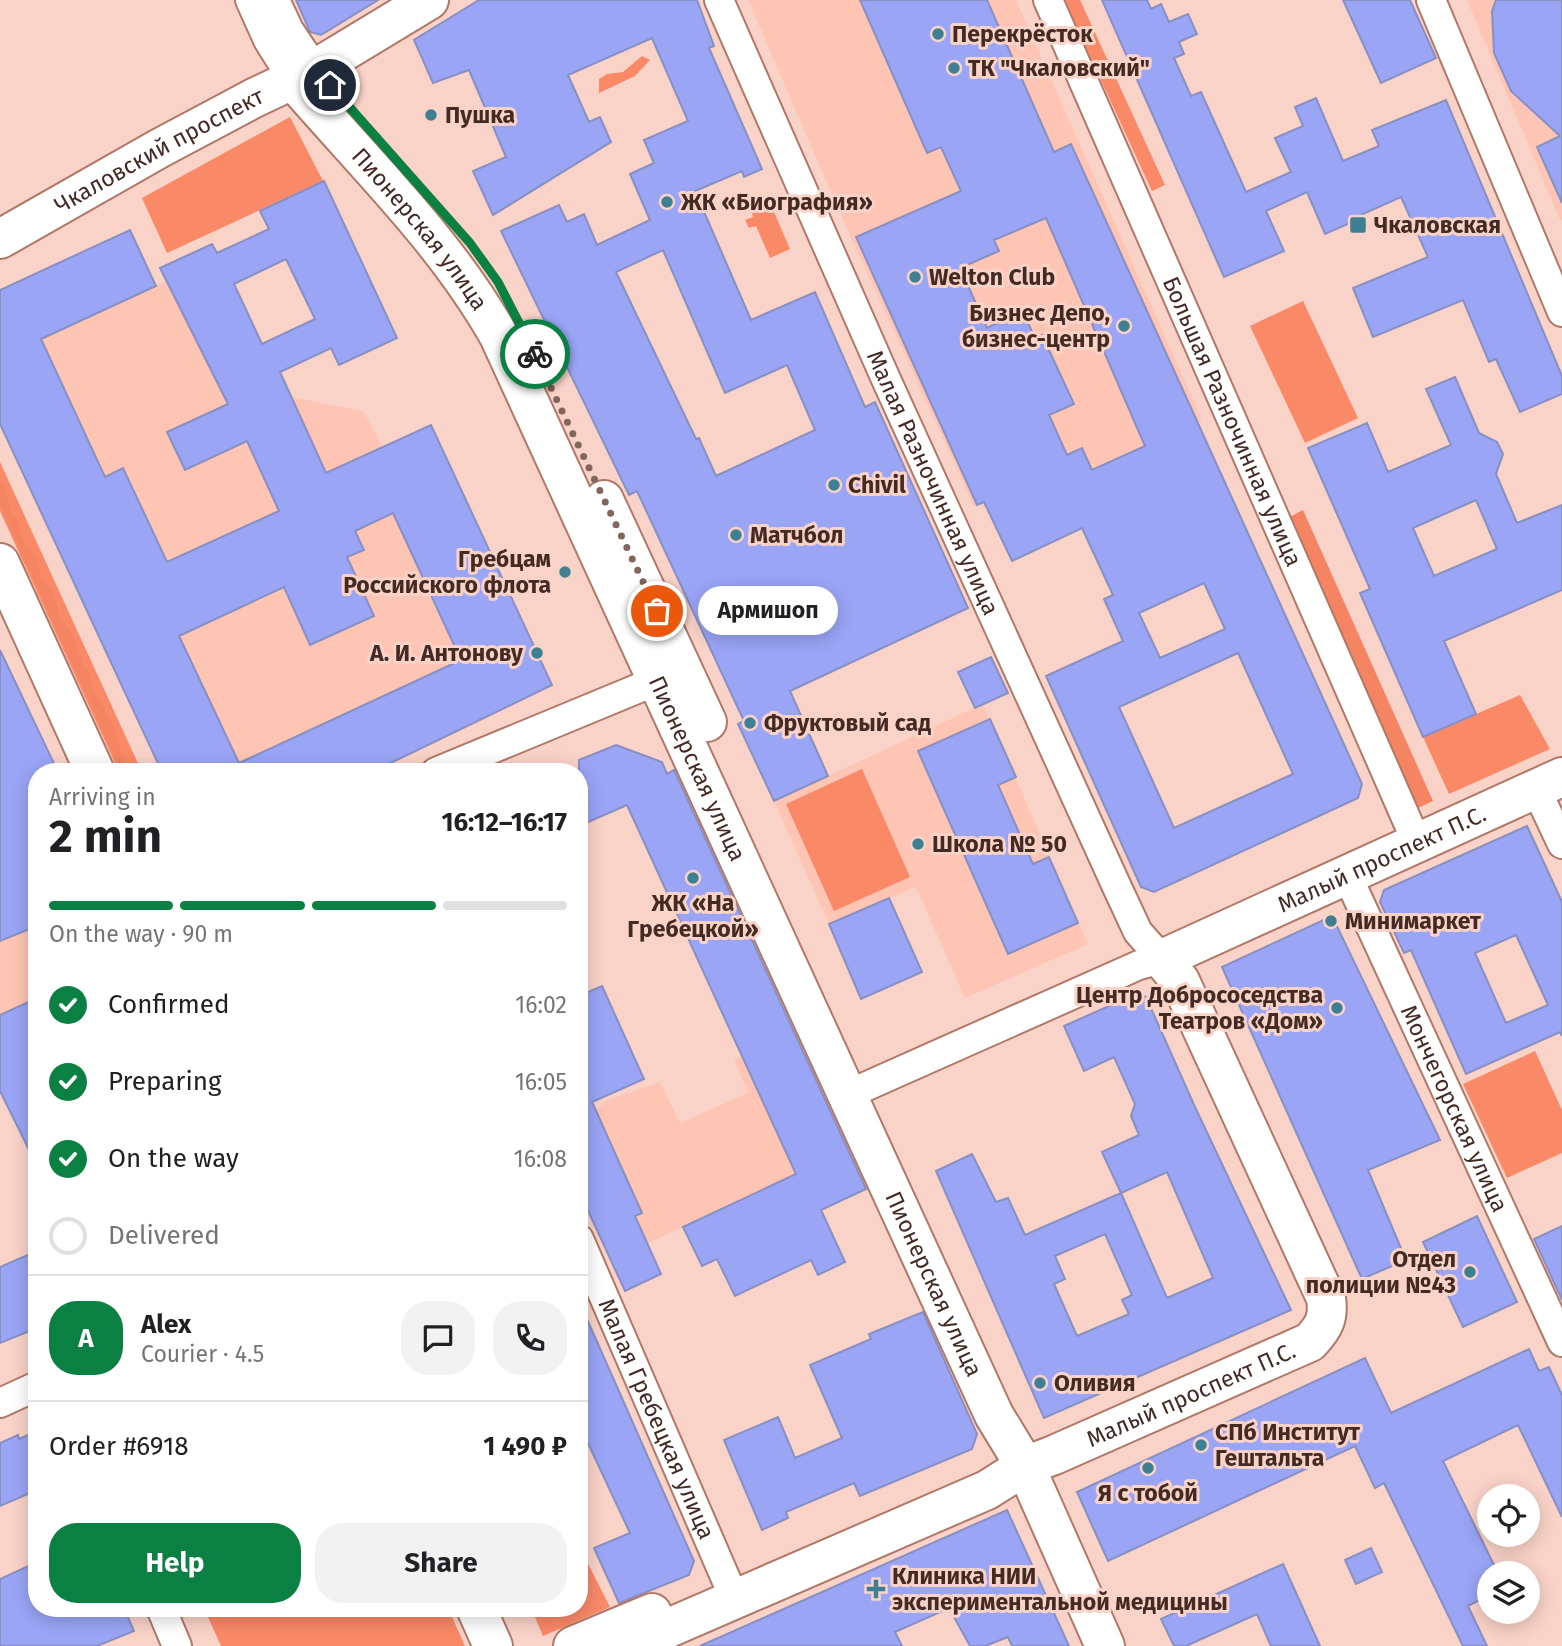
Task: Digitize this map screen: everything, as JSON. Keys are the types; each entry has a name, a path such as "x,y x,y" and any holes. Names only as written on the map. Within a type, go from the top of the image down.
{"street":[{"name":"Пионерская улица","path":"250,0 268,40 304,75 462,275 505,348 671,675 860,1090 1013,1407 1025,1466 1105,1646"},
{"name":"Пионерская улица","path":"275,0 289,30 304,75"},
{"name":"Чкаловский проспект","path":"0,239 160,148 304,75 429,0"},
{"name":"Малая Разночинная улица","path":"719,0 885,377 1117,887 1138,932 1162,958"},
{"name":"Большая Разночинная улица","path":"1048,0 1417,843"},
{"path":"1431,0 1562,312"},
{"path":"0,563 91,763"},
{"path":"458,763 671,675"},
{"name":"Малый проспект П.С.","path":"860,1090 1139,965 1162,958 1549,783"},
{"path":"1549,783 1562,844"},
{"name":"Мончегорская улица","path":"1347,875 1562,1342"},
{"name":"Малый проспект П.С.","path":"627,1646 730,1590 976,1467 1025,1466 1054,1455 1310,1342 1324,1326 1328,1312 1326,1298 1180,981 1162,958"},
{"name":"Малая Гребецкая улица","path":"588,1259 730,1590"},
{"path":"0,1403 28,1390"},
{"name":"Малый проспект П.С.","path":"573,1646 730,1590"},
{"path":"165,1617 177,1646"},
{"path":"480,1617 493,1646"}],"shaded area":[{"path":"748,0 1016,0 1202,420 1048,489 1042,475 974,506 843,220"},
{"path":"1064,0 1080,0 1165,185 1152,191"},
{"path":"1467,0 1562,0 1562,220 1560,220"},
{"path":"642,56 650,60 635,76 599,93 599,79 607,74 623,72"},
{"path":"290,117 323,181 167,253 142,198"},
{"path":"771,205 790,249 770,258 756,226 749,228 745,220 753,217 752,213"},
{"path":"130,230 155,286 167,282 228,404 283,379 291,397 363,411 383,447 431,425 552,685 483,717 448,718 455,733 391,763 158,763 0,424 0,290"},
{"path":"1303,301 1358,418 1305,443 1250,326"},
{"path":"0,462 138,763 115,763 0,511"},
{"path":"0,481 4,485 22,537 39,563 40,580 53,594 56,612 72,634 84,665 91,675 91,685 115,730 121,755 127,763 117,762 0,505"},
{"path":"1303,510 1433,801 1418,808 1286,519"},
{"path":"0,650 34,763 28,763 28,1002 0,1015"},
{"path":"1520,695 1550,749 1449,794 1423,737"},
{"name":"Школа № 50","path":"983,704 1088,944 965,998 916,887 829,924 774,801"},
{"path":"862,769 910,877 834,911 786,804"},
{"path":"797,1029 869,1188 702,1266 683,1227 647,1243 595,1113 605,1101 660,1082 680,1123 748,1093 734,1060"},
{"path":"1535,1051 1562,1110 1562,1153 1507,1178 1463,1084"},
{"path":"588,1564 610,1607 588,1617"},
{"path":"208,1617 452,1617 465,1646 221,1646"},
{"path":"535,1617 587,1617 543,1636"}],"building":[{"path":"296,0 378,0 321,35 310,32"},
{"path":"479,0 697,0 714,46 709,48 762,169 744,177 742,171 695,191 751,320 815,292 865,407 875,402 968,608 790,691 828,776 774,801 738,724 744,721 637,491 629,495 501,231 559,205 567,222 584,214 597,245 650,220 630,174 654,163 644,140 688,121 652,38 568,75 589,122 600,117 611,142 493,215 473,171 506,157 469,70 433,83 414,40","holes":["663,250 725,393 787,365 815,430 716,476 616,272"]},
{"path":"860,0 987,0 1054,152 1071,144 1362,784 1358,798 1154,892 1141,887 1046,676 1123,641 1104,599 1113,595 1082,528 1012,561 984,502 977,505 856,237 961,191 941,147 927,153","holes":["1046,218 1145,446 1092,470 1082,448 1067,455 1049,415 1074,404 1042,335 1035,339 1023,311 987,328 960,268 999,251 994,240","1204,583 1225,629 1160,658 1139,613","1238,653 1293,774 1174,828 1119,707"]},
{"path":"1102,0 1147,0 1151,9 1161,4 1169,22 1188,14 1197,34 1179,42 1184,54 1174,58 1191,96 1201,92 1246,192 1291,172 1275,138 1303,126 1295,107 1316,98 1343,161 1379,146 1372,130 1446,100 1562,376 1562,394 1520,412 1496,359 1489,362 1463,300 1373,337 1353,288 1428,257 1401,197 1325,234 1307,192 1266,211 1284,251 1224,277"},
{"path":"1343,0 1410,0 1436,58 1381,83"},
{"path":"1496,0 1562,0 1562,203 1537,147 1560,136 1511,91 1494,53 1492,11"},
{"path":"324,181 397,338 339,365 331,348 280,372 326,473 431,425 552,685 391,763 239,763 158,763 0,424 0,290 130,230 156,286 41,339 105,477 123,468 167,562 279,511 247,441 185,470 167,432 228,404 160,268 212,244 217,253 269,229 260,211","holes":["286,259 315,319 262,344 234,284","393,513 461,660 239,763 179,636 284,587 310,645 374,616 347,557 364,550 355,531"]},
{"path":"1455,377 1479,433 1497,442 1503,454 1496,474 1517,523 1562,505 1562,590 1444,641 1476,714 1423,737 1360,593 1370,589 1308,448 1367,423 1388,472 1451,445 1426,389","holes":["1476,500 1497,549 1434,576 1413,528"]},
{"path":"0,650 54,763 28,763 28,930 0,941"},
{"path":"991,657 1008,693 975,708 958,672"},
{"path":"990,719 1016,777 998,785 1033,864 1049,857 1078,923 1008,954 918,751"},
{"path":"616,745 662,762 667,774 674,770 866,1189 821,1210 845,1262 818,1275 811,1260 735,1296 717,1259 702,1266 683,1227 796,1174 627,805 588,822 588,763 579,763 579,760"},
{"path":"1527,826 1562,902 1562,1036 1560,1032 1466,1074 1411,950 1404,953 1380,902 1384,890","holes":["1516,935 1548,1005 1506,1023 1475,953"]},
{"path":"889,898 922,972 861,999 829,924"},
{"path":"1332,916 1440,1140 1368,1170 1406,1260 1362,1279 1222,967"},
{"path":"602,986 644,1079 592,1102 642,1213 635,1216 661,1274 625,1291 588,1211 588,992"},
{"path":"1138,993 1146,997 1291,1310 1044,1418 936,1171 972,1154 996,1202 1008,1198 1025,1235 1121,1193 1102,1152 1139,1135 1131,1116 1135,1104 1114,1057 1084,1071 1064,1026","holes":["1167,1172 1213,1278 1167,1298 1121,1193","1105,1234 1132,1295 1122,1300 1129,1314 1077,1336 1054,1284 1065,1279 1055,1256"]},
{"path":"28,1002 28,1148 0,1091 0,1015"},
{"name":"Отдел полиции №43","path":"1477,1216 1517,1302 1463,1327 1423,1242"},
{"path":"1562,1226 1562,1300 1534,1239"},
{"path":"28,1255 28,1332 0,1343 0,1267"},
{"path":"923,1312 977,1434 972,1449 860,1496 854,1483 786,1512 788,1518 762,1530 724,1440 778,1417 795,1458 842,1438 810,1365 871,1339 869,1334"},
{"path":"588,1321 694,1561 689,1575 619,1603 594,1548 630,1533 588,1443"},
{"path":"1529,1349 1539,1371 1549,1367 1562,1395 1562,1517 1518,1425 1443,1461 1477,1530 1477,1547 1485,1547 1492,1561 1477,1561 1477,1601 1468,1606 1487,1646 1463,1646 1384,1483 1375,1488 1355,1446 1108,1561 1077,1492 1365,1358 1391,1413"},
{"path":"18,1435 19,1439 28,1435 28,1494 0,1506 0,1443"},
{"path":"1007,1510 1069,1646 1012,1646 1008,1637 985,1646 970,1646 949,1608 895,1632 902,1646 700,1646"},
{"path":"1371,1548 1382,1572 1356,1584 1345,1560"},
{"path":"1283,1564 1320,1646 1271,1646 1257,1614 1186,1646 1174,1646 1161,1619"},
{"path":"28,1566 28,1617 128,1617 134,1631 97,1646 0,1646 0,1579"}],"way so far":[{"path":"535,354 657,611"}],"place":[{"name":"Перекрёсток","path":"938,34"},
{"name":"ТК \"Чкаловский\"","path":"954,68"},
{"name":"Пушка","path":"431,115"},
{"name":"ЖК «Биография»","path":"667,202"},
{"name":"Чкаловская","path":"1358,225"},
{"name":"Welton Club","path":"915,277"},
{"name":"Бизнес Депо, бизнес-центр","path":"1124,326"},
{"name":"Chivil","path":"834,485"},
{"name":"Матчбол","path":"736,535"},
{"name":"Гребцам Российского флота","path":"565,572"},
{"name":"Армишоп","path":"657,611"},
{"name":"А. И. Антонову","path":"537,653"},
{"name":"Фруктовый сад","path":"750,723"},
{"name":"Школа № 50","path":"918,844"},
{"name":"ЖК «На Гребецкой»","path":"693,878"},
{"name":"Минимаркет","path":"1331,921"},
{"name":"Центр Добрососедства Театров «Дом»","path":"1337,1008"},
{"name":"Отдел полиции №43","path":"1470,1272"},
{"name":"Оливия","path":"1040,1383"},
{"name":"СПб Институт Гештальта","path":"1201,1445"},
{"name":"Я с тобой","path":"1148,1468"},
{"name":"Клиника НИИ экспериментальной медицины","path":"876,1589"}],"route":[{"path":"330,85 470,243 498,282 535,354"}]}
